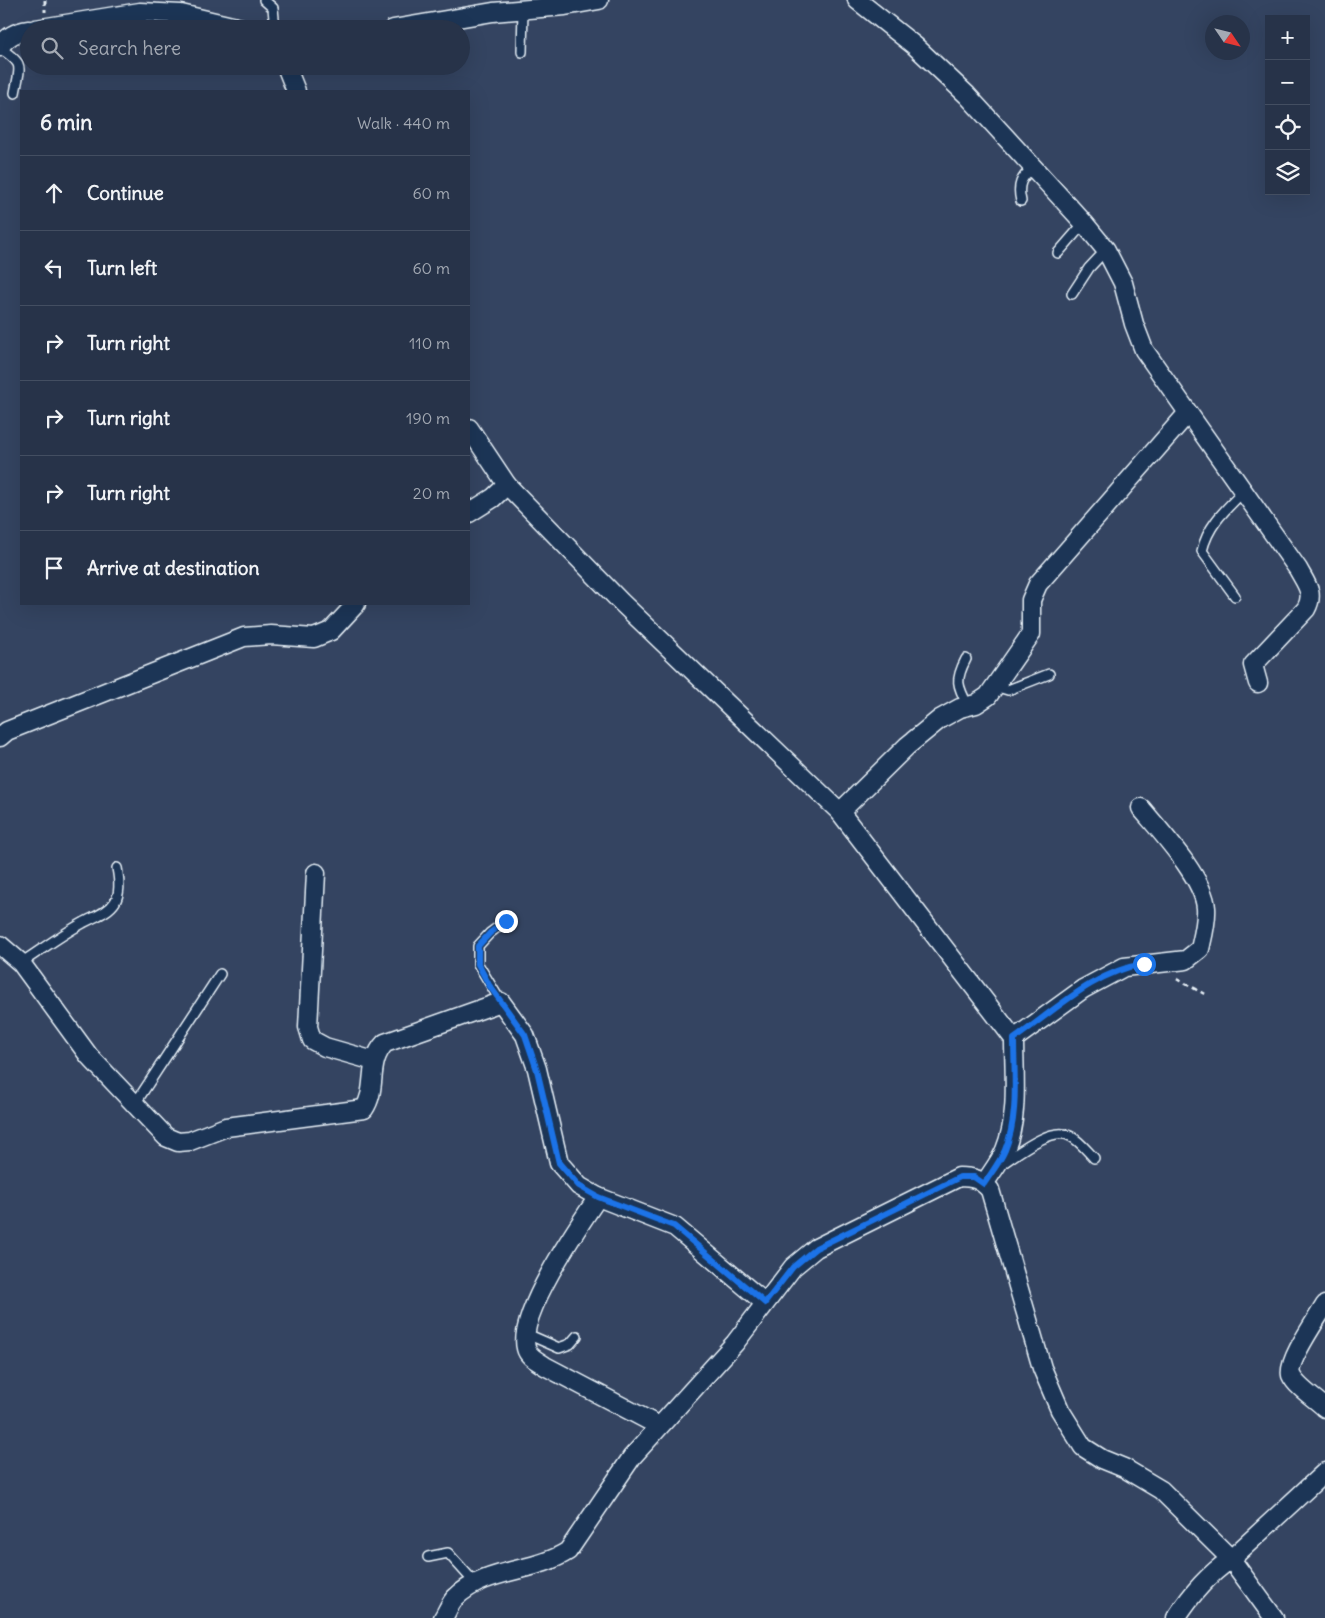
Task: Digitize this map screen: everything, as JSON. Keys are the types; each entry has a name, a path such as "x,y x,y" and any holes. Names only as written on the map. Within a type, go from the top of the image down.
{"street":[{"path":"455,20 564,3 600,0"},
{"path":"857,0 915,46 967,96 1084,223 1106,250 1123,283 1134,324 1144,350 1187,414 1298,569 1312,594 1306,609 1253,665 1258,683"},
{"path":"91,20 140,12 181,14 207,20"},
{"path":"0,47 6,39 20,32"},
{"path":"290,75 296,90"},
{"path":"840,812 907,746 940,719 976,704 988,696 1031,634 1031,600 1038,584 1187,414"},
{"path":"470,430 507,485 621,602 840,812 1014,1039 1015,1090 1012,1124 1005,1150 989,1176 1042,1368 1060,1410 1083,1447 1161,1490 1231,1560 1274,1618"},
{"path":"470,512 493,498 507,485"},
{"path":"0,737 7,730 244,637 271,635 314,638 331,631 355,605"},
{"path":"1014,1039 1083,989 1124,967 1186,960 1200,950 1206,906 1194,877 1172,844 1141,808"},
{"path":"316,873 308,1027 312,1040 374,1061"},
{"path":"0,945 21,963 89,1056 166,1136 178,1142 190,1141 226,1126 364,1109 369,1102 377,1051 385,1043 501,1002 525,1035 534,1061 559,1163 579,1186 598,1197 674,1226 765,1303"},
{"path":"443,1618 454,1599 475,1583 554,1560 568,1551 632,1457 735,1343 793,1267 816,1248 960,1177 989,1176"},
{"path":"598,1197 567,1241 536,1303 525,1346 528,1354 545,1366 659,1426"},
{"path":"1325,1305 1291,1364 1292,1375 1297,1383 1325,1408"},
{"path":"1176,1618 1184,1605 1216,1569 1231,1560 1325,1472"}],"lane":[{"path":"264,0 273,8 274,20"},
{"path":"522,52 523,10"},
{"path":"0,47 17,60 20,65 15,93"},
{"path":"1021,201 1018,185 1021,177 1032,167"},
{"path":"1058,252 1084,223"},
{"path":"1072,294 1089,268 1106,250"},
{"path":"1235,596 1202,551 1206,536 1217,519 1243,492"},
{"path":"966,659 958,674 958,680 959,689 968,706"},
{"path":"995,686 1008,690 1049,674"},
{"path":"21,963 82,923 106,911 115,902 118,894 120,879 117,868"},
{"path":"501,1002 478,964 478,946 490,933 506,921"},
{"path":"135,1104 220,974"},
{"path":"989,1176 1038,1140 1059,1133 1070,1136 1094,1158"},
{"path":"527,1334 559,1348 570,1344 577,1336"},
{"path":"428,1557 448,1553 475,1583"}],"route":[{"path":"506,921 490,933 478,946 478,964 489,985 525,1035 537,1070 559,1163 579,1186 598,1197 656,1217 674,1226 765,1303 793,1267 816,1248 960,1177 974,1177 984,1184 1005,1150 1012,1124 1015,1090 1014,1039 1083,989 1124,967 1144,964"}]}
